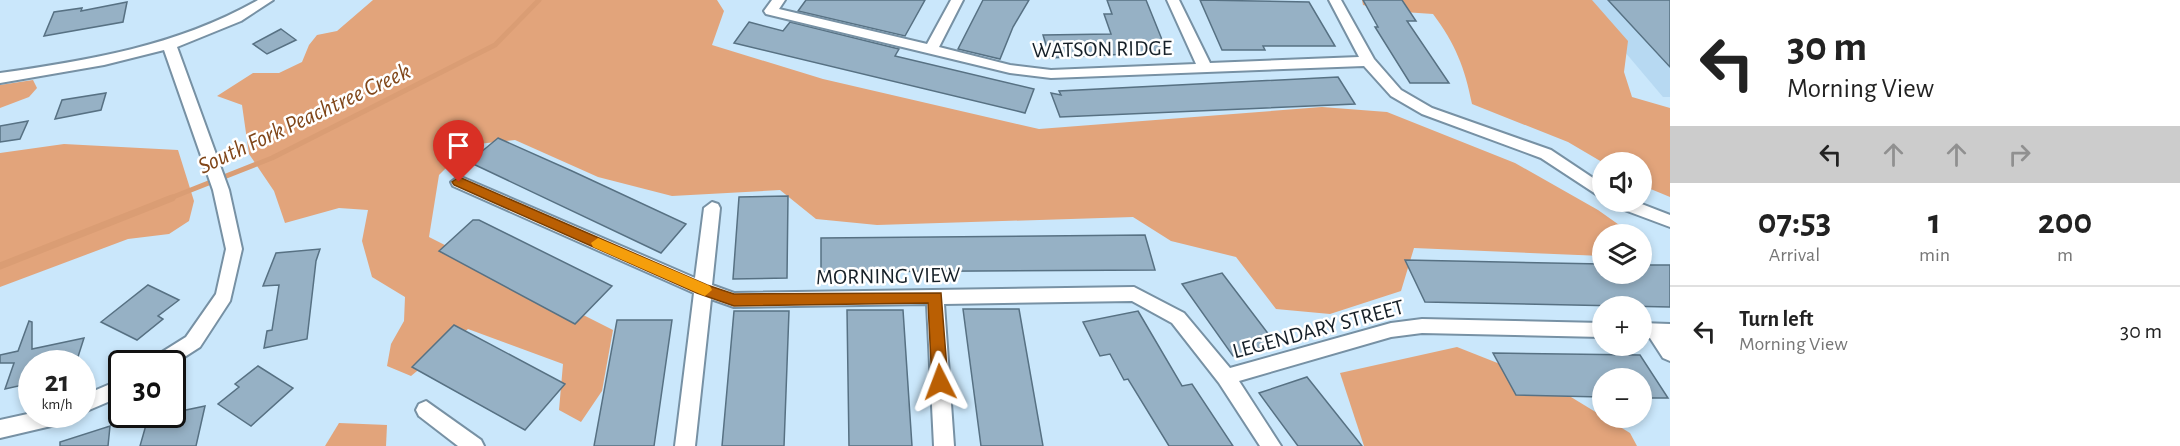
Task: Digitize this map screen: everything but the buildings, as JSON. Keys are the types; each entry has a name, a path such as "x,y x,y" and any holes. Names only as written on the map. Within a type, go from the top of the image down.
{"street":[{"path":"0,78 88,65 170,47 211,31 267,0"},
{"path":"931,49 957,0"},
{"path":"1173,0 1205,67"},
{"path":"1335,0 1368,60 1396,93 1427,111 1546,154 1592,185"},
{"name":"WATSON RIDGE","path":"775,5 1010,69 1051,74 1368,60"},
{"path":"170,47 221,190 234,249 224,296 193,342 181,350"},
{"name":"MORNING VIEW","path":"459,182 702,289 734,300 1134,294 1178,318 1226,377 1271,446"},
{"path":"685,446 712,208"},
{"path":"1646,212 1670,221"},
{"path":"935,297 944,446"},
{"name":"LEGENDARY STREET","path":"1226,377 1391,330 1422,326 1592,330"},
{"path":"1655,331 1670,352"},
{"path":"426,410 474,446"},
{"path":"0,429 18,425"}],"shaded area":[{"path":"373,0 717,0 724,11 712,45 823,79 1039,129 1322,107 1387,112 1515,163 1592,207 1592,212 1601,212 1618,224 1592,224 1592,256 1414,248 1401,291 1330,314 1276,309 1236,257 1171,241 1133,217 877,225 816,219 780,190 672,196 598,177 515,140 469,145 439,175 429,237 613,330 602,391 581,422 559,410 563,364 468,329 411,376 387,366 391,344 404,321 405,297 372,277 362,241 368,210 339,208 285,223 274,191 249,154 242,105 217,96 253,73 279,73 302,62 309,45 317,35 337,31"},
{"path":"1362,0 1592,0 1628,41 1624,72 1632,97 1670,108 1670,197 1652,190 1652,152 1592,152 1592,156 1568,142 1472,104 1458,56 1433,14 1389,11 1363,5"},
{"path":"1581,0 1670,0 1670,97 1663,97"},
{"path":"33,80 37,88 29,97 0,108 0,85"},
{"path":"64,144 178,150 194,201 189,221 169,234 128,239 0,287 0,153"},
{"path":"1457,347 1548,383 1592,410 1592,428 1622,428 1630,433 1637,446 1364,446 1340,373"},
{"path":"339,423 387,425 386,446 325,446"}],"waterway":[{"name":"South Fork Peachtree Creek","path":"168,199 272,158 495,45 539,0"},
{"name":"South Fork Peachtree Creek","path":"0,266 172,198"}],"slow traffic":[{"path":"598,243 705,290"}],"route":[{"path":"459,182 702,289 734,300 935,297 940,382"}]}
